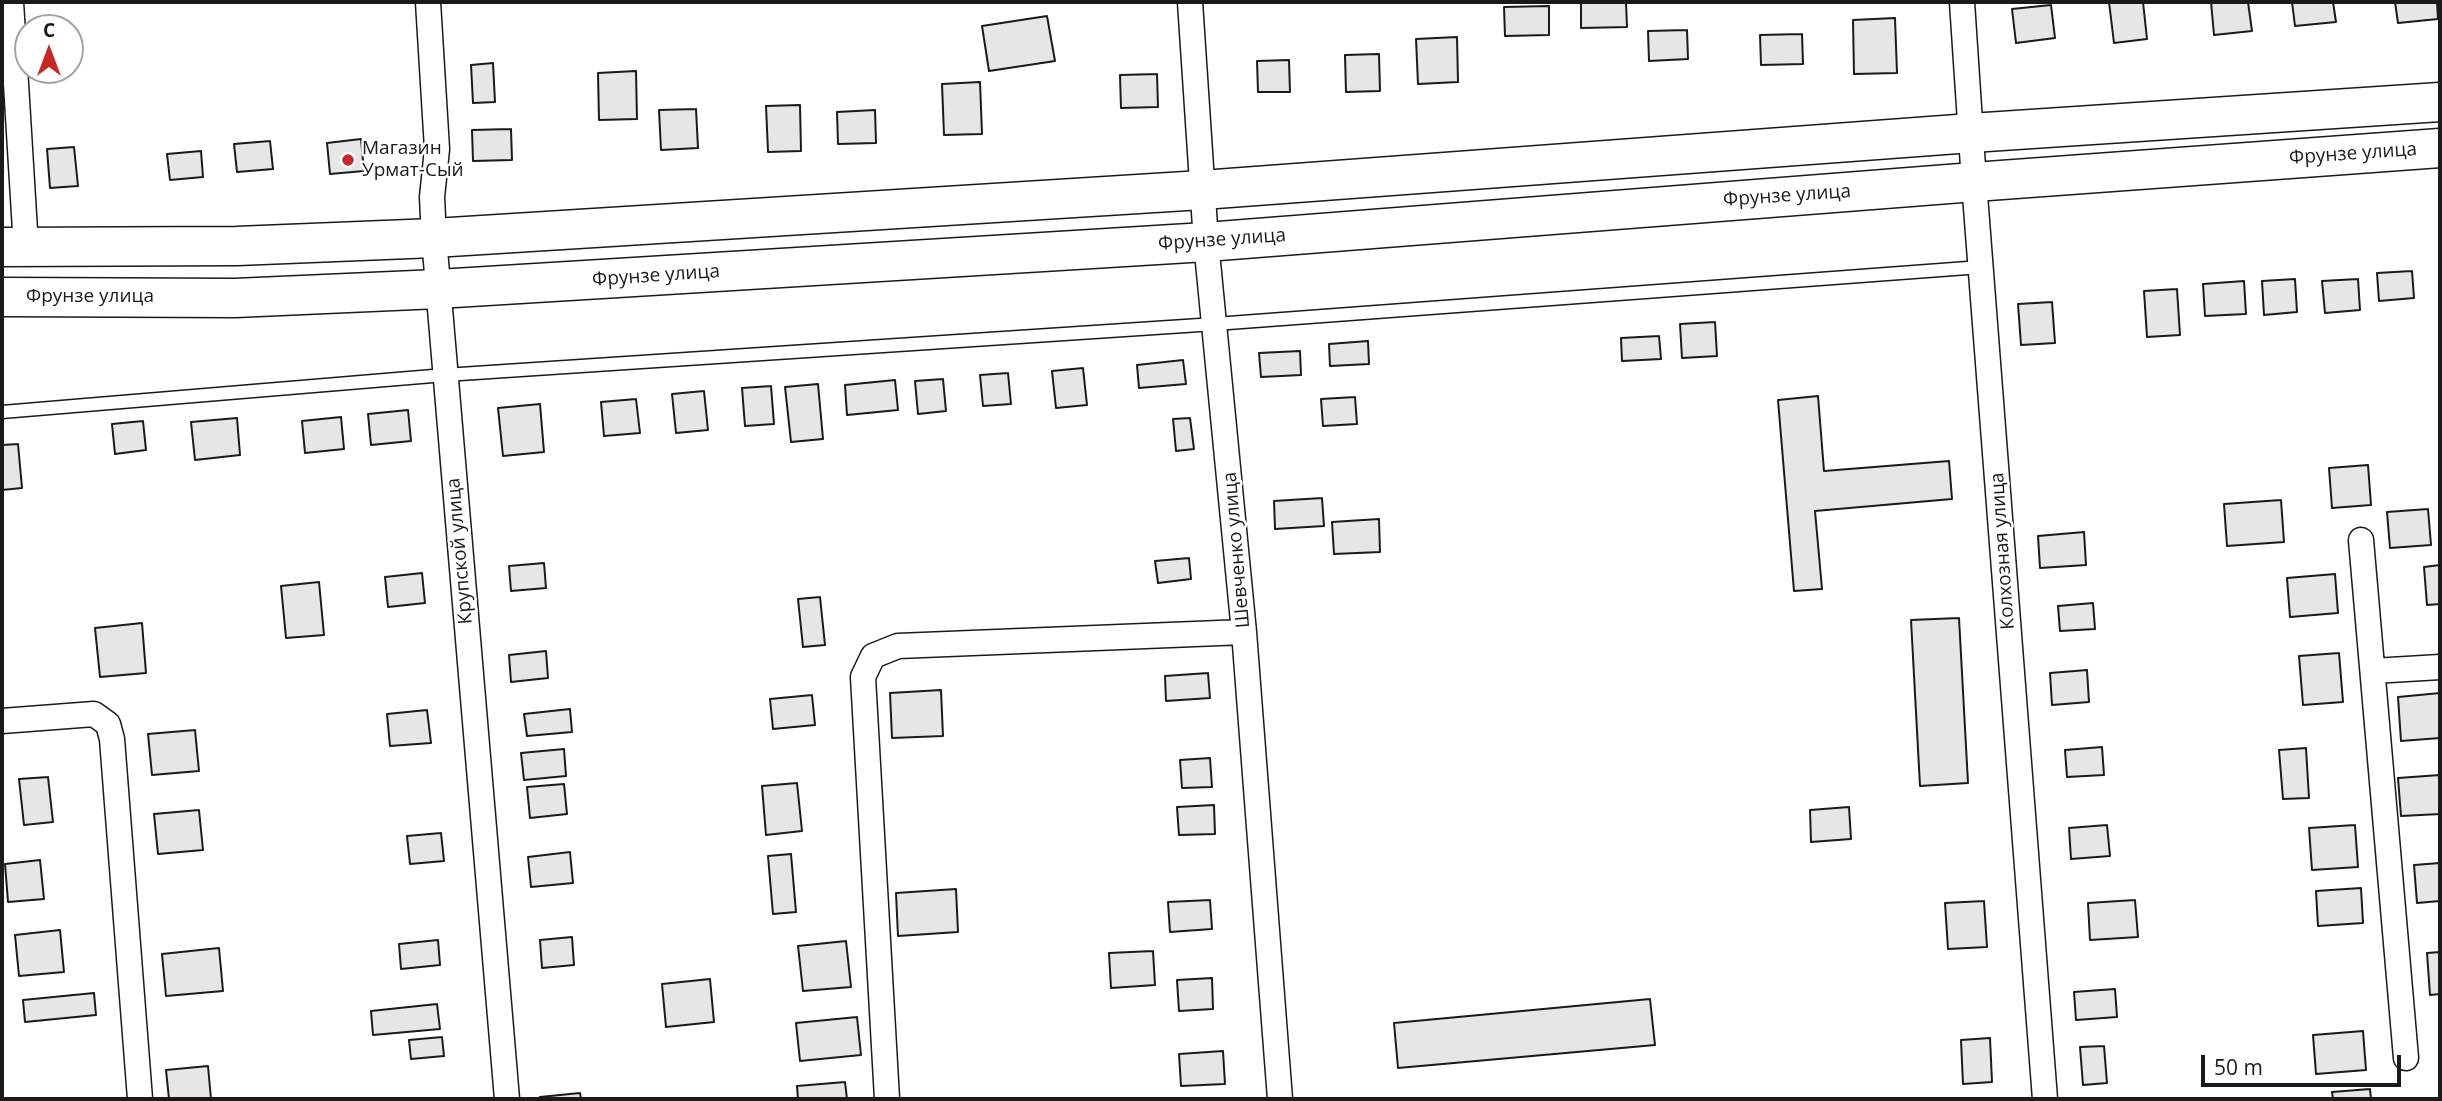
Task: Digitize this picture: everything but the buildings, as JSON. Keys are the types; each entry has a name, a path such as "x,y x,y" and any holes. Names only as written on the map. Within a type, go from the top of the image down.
{"main road":[{"path":"14,247 237,246 434,238 1202,190 1971,133 2440,102"},
{"name":"Фрунзе улица","path":"2,297 235,298 438,289 1206,242 2440,148"}],"street":[{"path":"11,2 14,247"},
{"name":"Крупской улица","path":"428,2 437,149 432,197 434,238 507,1099"},
{"name":"Шевченко улица","path":"1190,2 1206,242 1244,632 1280,1099"},
{"name":"Колхозная улица","path":"1962,2 2045,1099"},
{"path":"2361,540 2406,1058"},
{"path":"887,1099 863,677 873,656 898,646 1244,632"},
{"path":"2372,671 2440,667"},
{"path":"2,721 94,714 108,724 112,739 140,1099"}],"lane":[{"path":"2,412 444,375 1215,324 1981,267"}],"place":[{"name":"Магазин Урмат-Сый","path":"348,160"}]}
